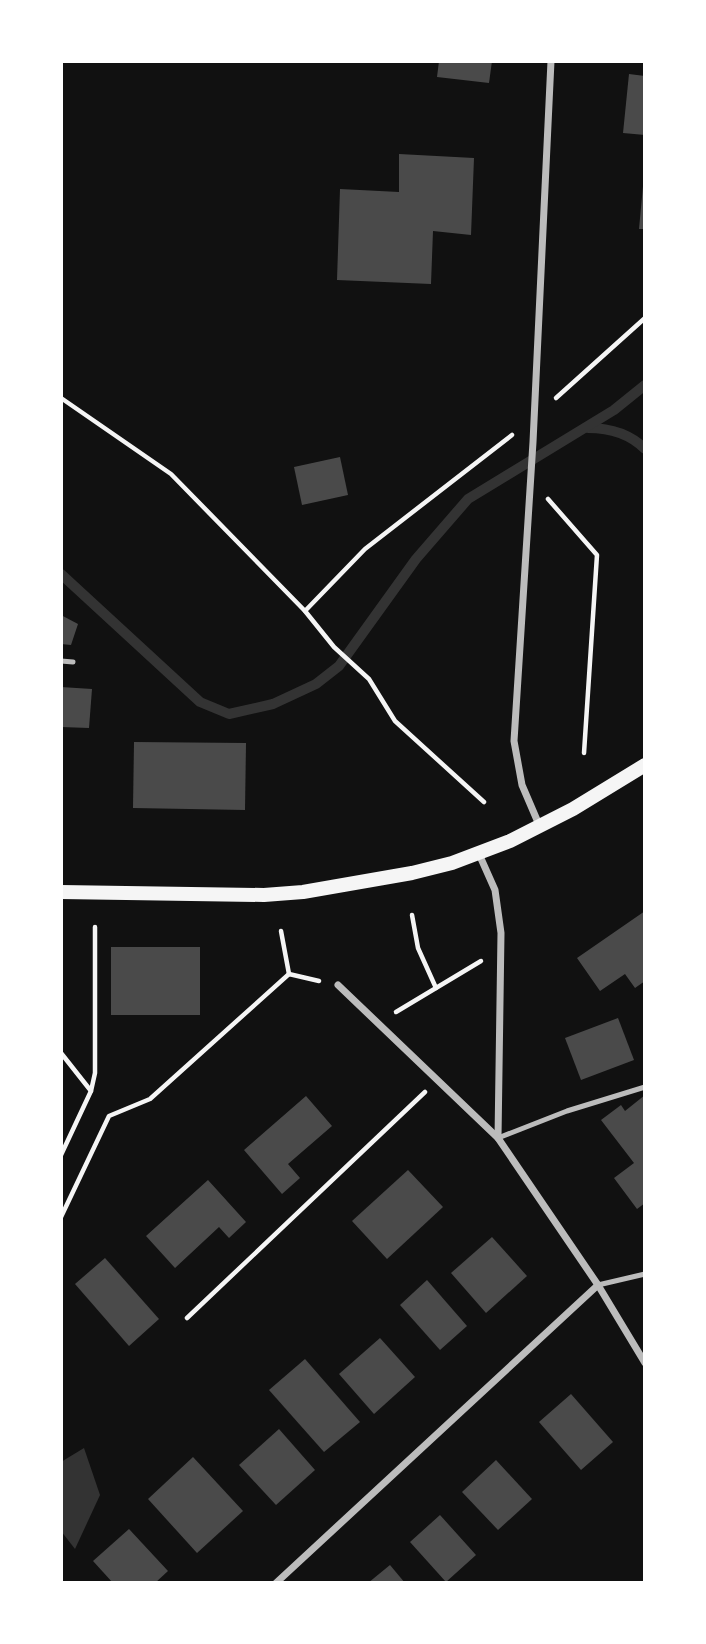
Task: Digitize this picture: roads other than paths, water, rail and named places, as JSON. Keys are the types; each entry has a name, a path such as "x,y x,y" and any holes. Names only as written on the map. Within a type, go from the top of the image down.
{"main road":[{"path":"61,892 226,896 303,892 412,873 480,854 540,827 645,765"}],"street":[{"path":"540,827 522,785 514,741 533,442 551,61"},
{"path":"480,854 495,890 500,950 498,1138"},
{"path":"338,985 498,1138 598,1285 645,1363"},
{"path":"276,1583 598,1285"}],"lane":[{"path":"61,661 74,662"},
{"path":"498,1138 567,1111 645,1087"},
{"path":"598,1285 645,1274"}],"waterway":[{"path":"61,574 200,702 229,714 273,704 316,684 339,666 416,559 468,499 614,410 645,385"},
{"path":"588,428 619,433 633,439 645,449"}]}
